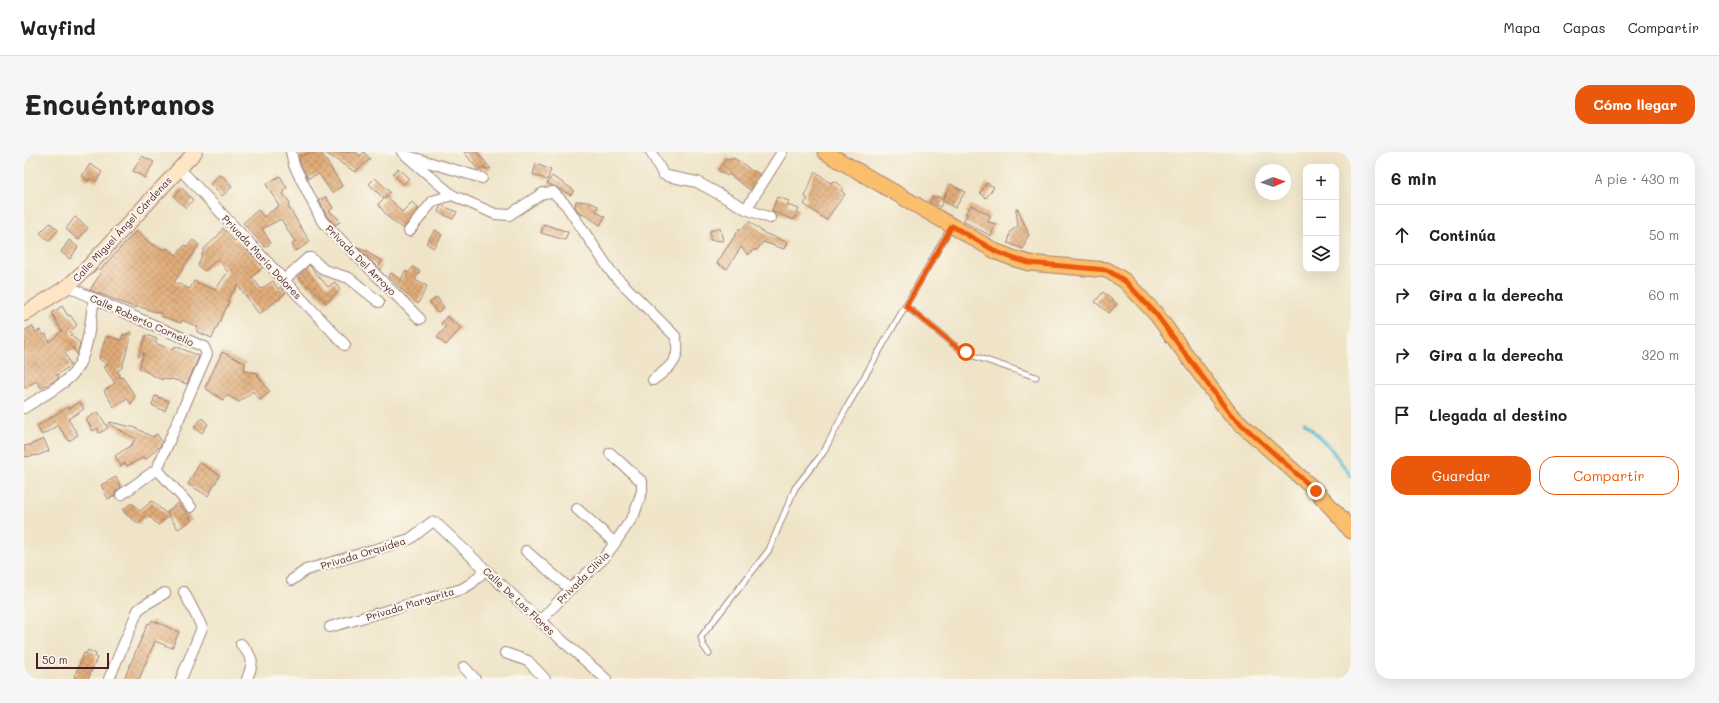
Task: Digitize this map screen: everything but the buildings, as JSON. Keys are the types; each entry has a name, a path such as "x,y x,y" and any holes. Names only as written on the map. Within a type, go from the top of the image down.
{"main road":[{"path":"825,152 997,252 1029,263 1107,270 1125,281 1156,314 1230,414 1316,491 1351,531"}],"street":[{"name":"Calle Miguel Ángel Cárdenas","path":"24,314 68,286 88,267 195,152"},
{"name":"Privada Del Arroyo","path":"291,152 294,165 322,221 420,318"},
{"path":"651,152 663,174 697,182 746,209 770,218"},
{"path":"746,209 782,152"},
{"path":"404,154 482,178"},
{"path":"404,154 452,195 495,214 509,216 532,202 543,193 553,192 566,205 612,273 675,336 678,346 677,356 667,370 653,380"},
{"name":"Privada María Dolores","path":"179,168 345,345"},
{"path":"409,231 433,201 452,195"},
{"path":"284,280 308,258 311,258 324,270 349,278 379,302"},
{"name":"Calle Roberto Cornelio","path":"68,286 94,299 204,347 207,350 207,354 156,468"},
{"path":"24,408 70,377 79,366 84,352 94,299"},
{"name":"Privada Clivia","path":"540,621 570,589 597,564 615,543 634,516 643,487 642,482 610,453"},
{"path":"121,495 156,468 191,507"},
{"path":"577,509 615,543"},
{"name":"Calle De Las Flores","path":"432,522 436,523 540,621 606,679"},
{"name":"Privada Orquídea","path":"292,580 306,570 410,539 432,522"},
{"path":"526,551 570,589"},
{"name":"Privada Margarita","path":"330,627 462,588 472,583 485,570"},
{"path":"181,679 202,628 200,621 184,592"},
{"path":"109,679 138,610 165,593"},
{"path":"241,644 252,658 247,679"},
{"path":"505,653 528,662 545,679"},
{"path":"464,667 475,679"}],"lane":[{"path":"709,654 703,645 701,637 769,550 795,488 823,453 847,407 952,226"},
{"path":"906,306 954,345 966,352 1036,377"}],"waterway":[{"path":"1304,422 1331,449 1351,476"}],"route":[{"path":"966,352 954,345 906,306 952,226 997,252 1029,263 1107,270 1125,281 1156,314 1230,414 1316,491"}]}
